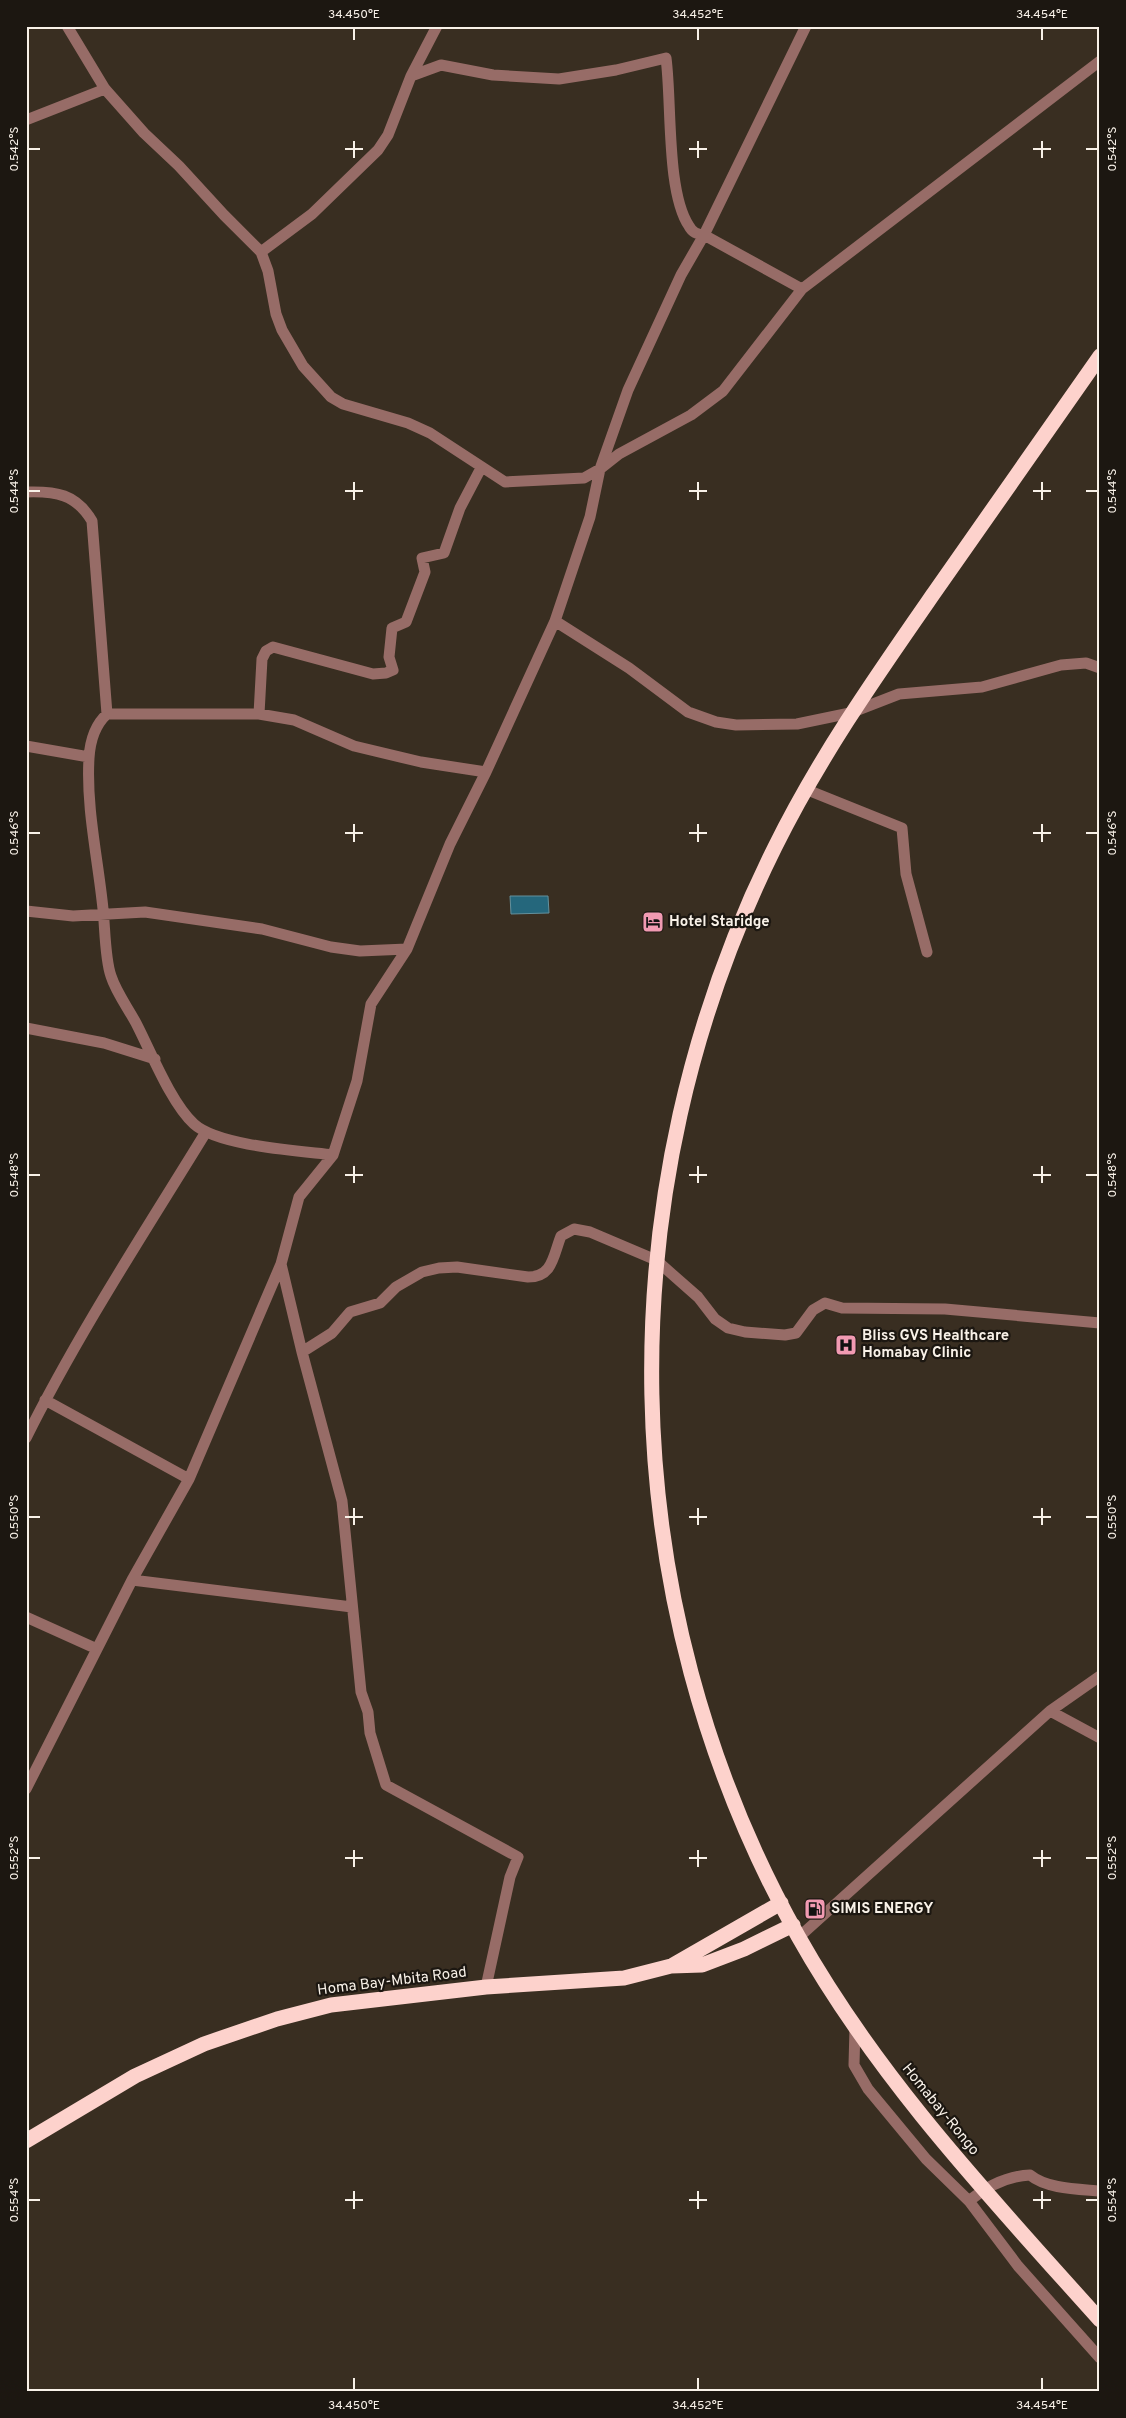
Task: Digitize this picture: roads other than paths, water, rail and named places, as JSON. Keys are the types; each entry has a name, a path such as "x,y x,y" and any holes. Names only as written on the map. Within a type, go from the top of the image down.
{"highway":[{"name":"Homabay-Rongo","path":"1100,356 850,713 805,789 773,850 746,909 719,979 678,1116 666,1184 656,1260 652,1394 655,1468 665,1558 678,1624 698,1697 734,1802 781,1903 796,1931 856,2028 906,2097 983,2189 1100,2320"},
{"name":"Homa Bay-Mbita Road","path":"671,1966 781,1903"},
{"name":"Homa Bay-Mbita Road","path":"26,2141 135,2076 204,2044 277,2019 331,2005 486,1987 624,1978 671,1966 711,1962 796,1931"}],"street":[{"path":"68,26 105,89 144,133 179,166 261,252 268,271 276,314 282,330 303,366 331,397 343,404 408,423 430,433 505,482 584,478 619,454 691,414 723,391 802,289 1100,61"},
{"path":"261,252 312,214 378,150 388,135 411,76 437,26"},
{"path":"26,1789 132,1580 189,1480 281,1264 299,1197 333,1155 357,1081 371,1004 407,949 450,844 486,772 555,621 590,517 600,468 628,390 681,275 704,235 806,26"},
{"path":"411,76 441,65 494,75 559,79 616,70 666,58 675,186 689,228 698,235 704,235 802,289"},
{"path":"26,120 105,89"},
{"path":"259,714 262,659 266,651 273,647 373,674 394,670 388,657 392,628 406,622 425,572 422,558 444,553 460,508 481,468"},
{"path":"26,492 56,493 75,500 92,521 107,714"},
{"path":"555,621 622,664 676,704 697,716 736,725 797,724 850,713 899,694 982,687 1061,665 1086,663 1100,668"},
{"path":"333,1155 274,1148 206,1132 187,1117 170,1090 110,976 104,914 95,854 89,757 94,732 100,720 107,714 259,714 294,720 354,746 421,762 486,772"},
{"path":"26,746 89,757"},
{"path":"805,789 902,828 906,874 927,952"},
{"path":"26,911 74,916 145,912 206,919 262,929 331,947 360,950 407,949"},
{"path":"26,1028 104,1043 154,1059"},
{"path":"26,1438 45,1400 111,1286 206,1132"},
{"path":"302,1352 332,1333 350,1312 380,1304 396,1287 422,1272 439,1268 457,1267 528,1277 537,1277 544,1274 551,1267 561,1236 574,1229 590,1232 656,1260 698,1297 715,1319 728,1328 745,1332 786,1335 796,1333 813,1310 825,1303 842,1308 945,1309 1100,1323"},
{"path":"281,1264 302,1352 342,1501 361,1692 368,1712 370,1733 386,1785 518,1857 510,1877 486,1987"},
{"path":"45,1400 189,1480"},
{"path":"132,1580 352,1607"},
{"path":"26,1617 97,1649"},
{"path":"796,1931 1050,1711 1100,1676"},
{"path":"1050,1711 1100,1738"},
{"path":"856,2028 854,2065 868,2089 926,2158 969,2201 1018,2266 1100,2358"},
{"path":"969,2201 983,2189 1018,2175 1030,2175 1035,2179 1060,2186 1100,2191"}],"water":[{"path":"510,896 548,896 549,913 511,914"}],"place":[{"name":"Hotel Staridge","path":"653,922"},
{"name":"Bliss GVS Healthcare Homabay Clinic","path":"846,1345"},
{"name":"SIMIS ENERGY","path":"815,1909"}]}
